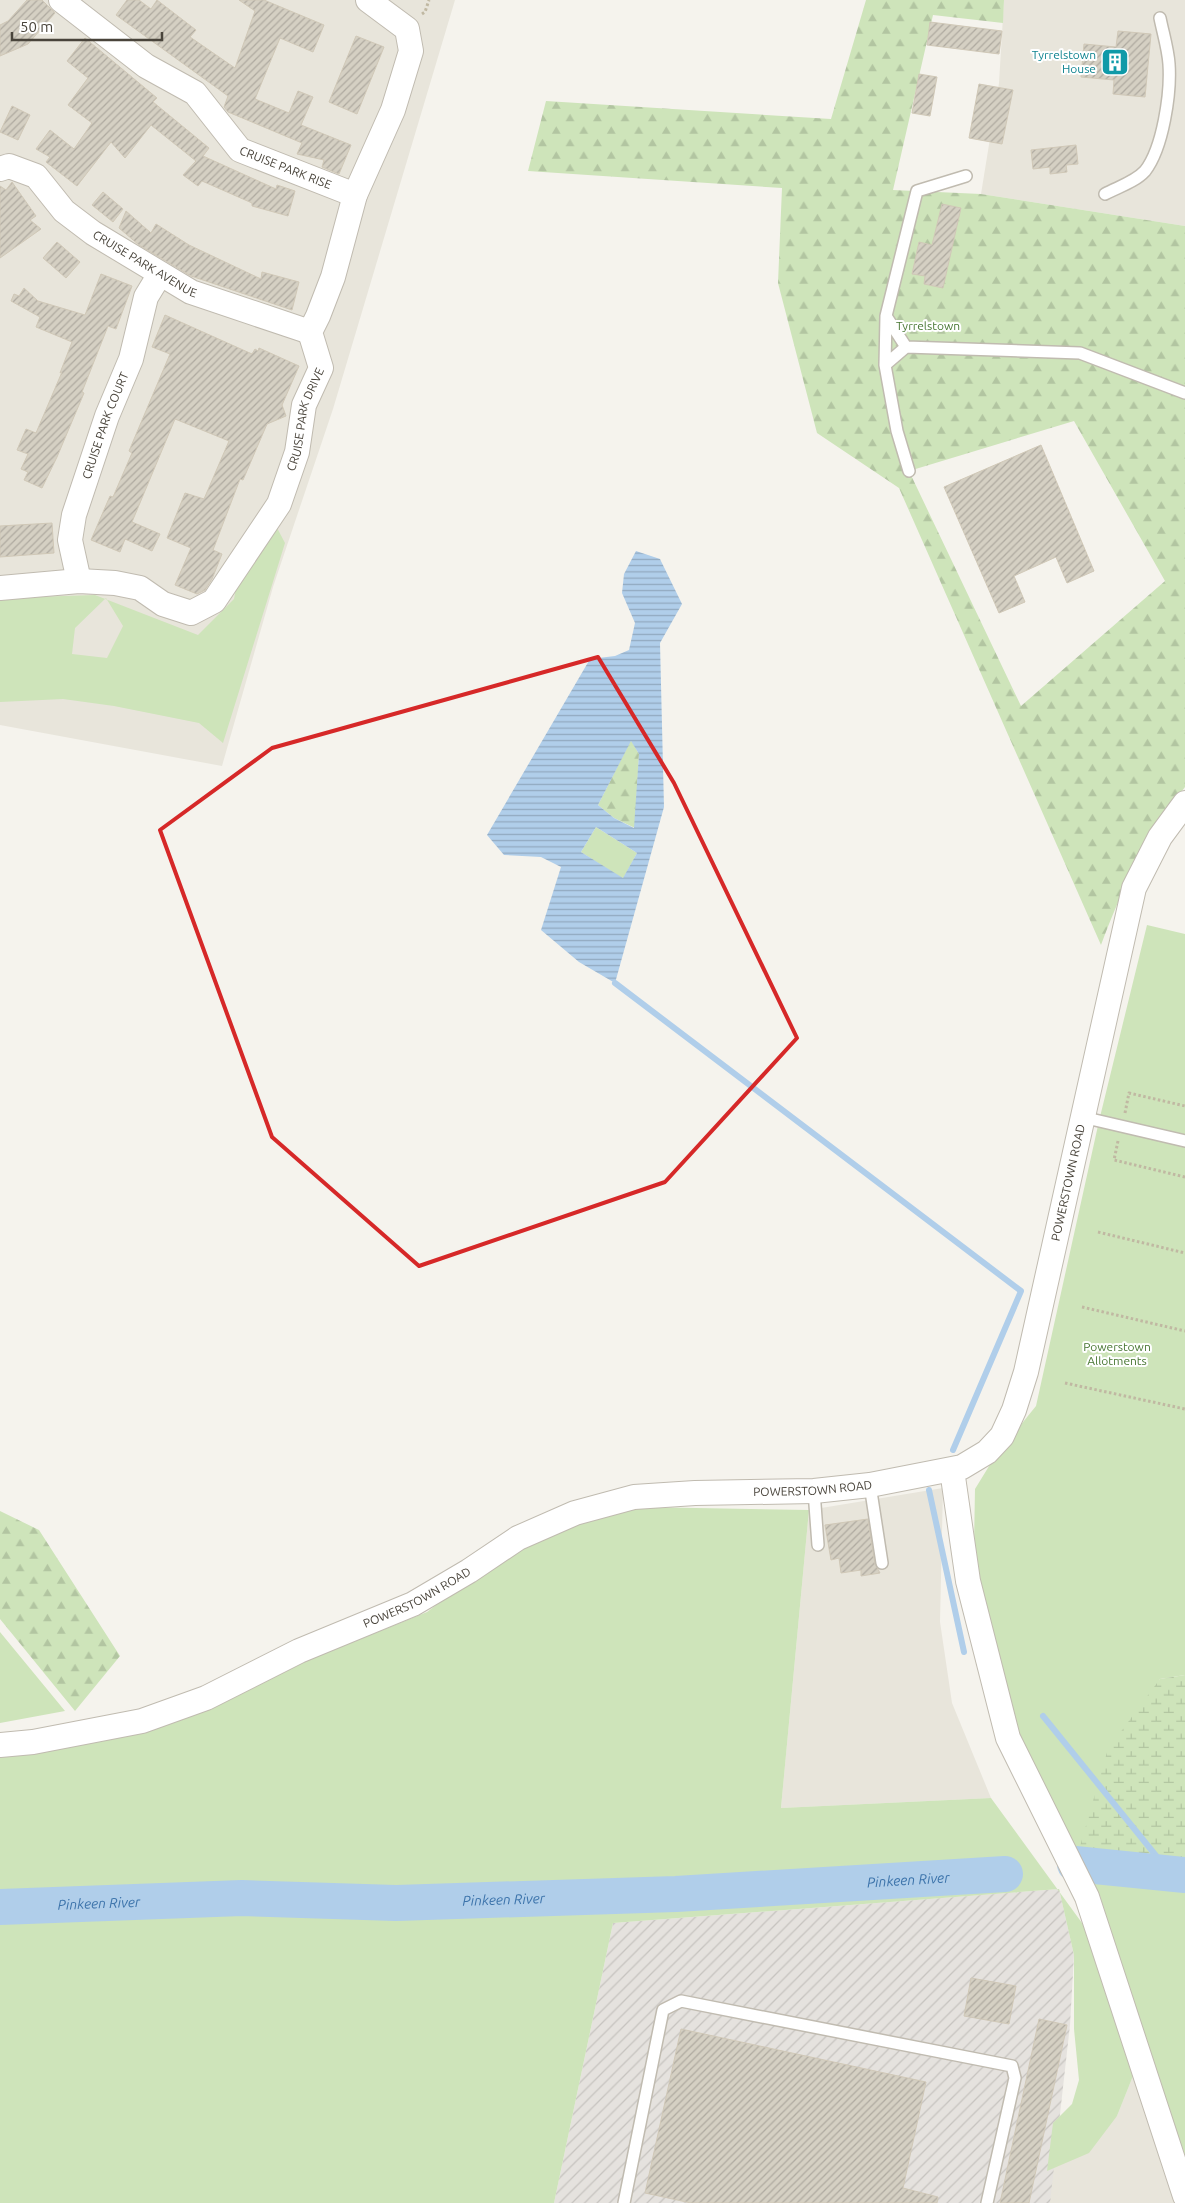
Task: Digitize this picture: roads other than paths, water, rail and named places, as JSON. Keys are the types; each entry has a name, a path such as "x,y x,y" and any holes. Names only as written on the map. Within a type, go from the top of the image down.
{"street":[{"name":"CRUISE PARK RISE","path":"61,0 146,66 195,93 240,150 355,195"},
{"path":"310,332 333,277 355,195 393,110 411,51 407,29 368,0"},
{"name":"CRUISE PARK AVENUE","path":"0,169 8,166 36,176 64,211 93,233 191,292 310,332"},
{"name":"CRUISE PARK COURT","path":"78,581 70,540 74,515 107,416 131,359 146,297 160,274"},
{"name":"CRUISE PARK DRIVE","path":"0,588 78,581 115,583 140,588 163,604 191,613 214,601 279,504 297,452 304,405 321,368 310,332"},
{"name":"POWERSTOWN ROAD","path":"0,1745 33,1742 142,1721 206,1698 299,1651 413,1604 469,1571 518,1538 575,1513 634,1498 695,1493 814,1492 870,1485 952,1470 962,1467 987,1452 1002,1436 1014,1410 1026,1372 1134,888 1160,837 1185,803"},
{"path":"952,1470 968,1581 1008,1738 1087,1897 1185,2196"}],"lane":[{"path":"1105,194 1130,182 1144,172 1158,143 1164,121 1169,63 1160,18"},
{"path":"909,471 897,431 886,365 886,316 917,191 966,176"},
{"path":"886,316 906,347"},
{"path":"886,365 906,347 1080,353 1185,394"},
{"path":"1082,1117 1185,1142"},
{"path":"870,1485 882,1564"},
{"path":"814,1492 818,1545"},
{"path":"624,2203 663,2010 680,2001 1012,2066 1015,2078 987,2203"}],"water":[{"path":"636,551 660,559 682,604 660,643 664,807 615,983 579,962 541,930 561,867 541,857 504,855 487,835 590,659 615,656 629,650 635,623 622,593 624,574","holes":["631,741 639,754 634,828 614,818 598,805","596,827 637,853 623,878 581,852"]}],"waterway":[{"path":"615,983 1021,1291 953,1450"},
{"path":"929,1490 964,1652"},
{"path":"1043,1716 1170,1873"},
{"name":"Pinkeen River","path":"1075,1864 1185,1875"},
{"name":"Pinkeen River","path":"0,1907 242,1898 396,1903 676,1894 1005,1874"}],"place":[{"name":"Tyrrelstown House","path":"1115,62"}],"park label":[{"name":"Tyrrelstown","path":"928,326"},
{"name":"Powerstown Allotments","path":"1117,1354"}]}
